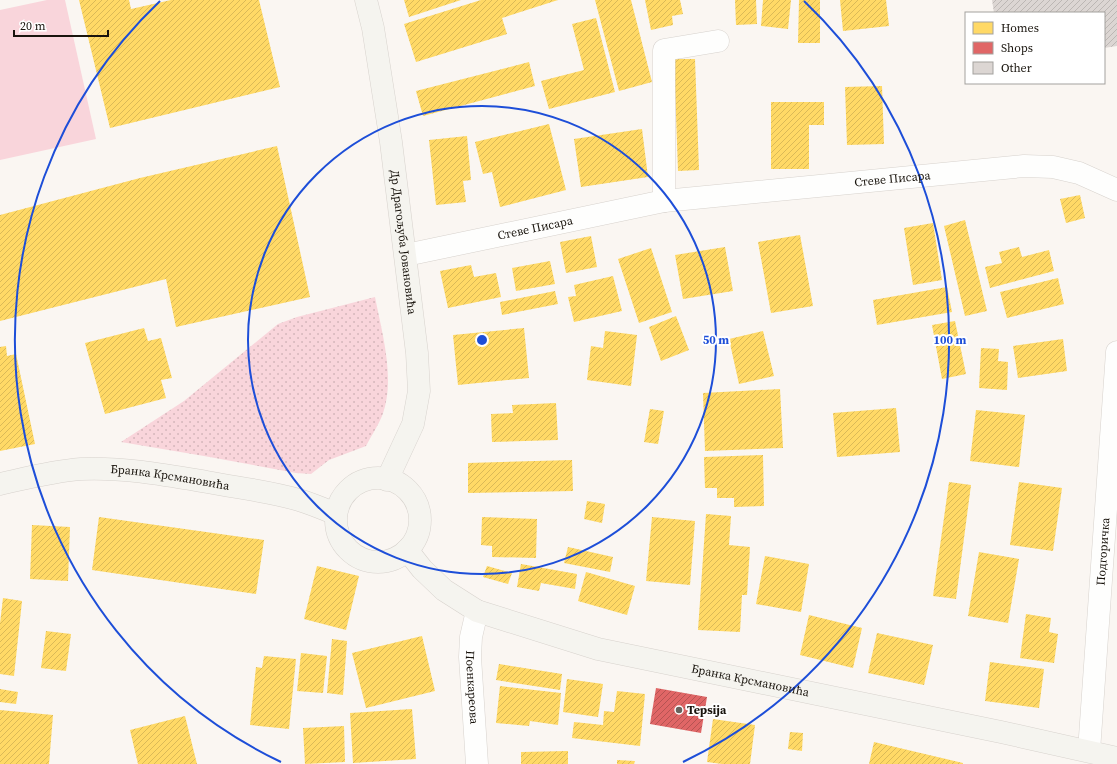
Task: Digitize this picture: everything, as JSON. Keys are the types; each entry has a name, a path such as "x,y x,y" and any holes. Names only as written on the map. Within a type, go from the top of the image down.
{"street":[{"name":"Др Драгољуба Јовановића","path":"366,0 372,28 389,135 406,254 417,353 419,391 413,424 387,480"},
{"path":"664,201 664,50 718,41"},
{"name":"Стеве Писара","path":"406,254 664,201 1024,166 1053,167 1079,173 1117,190"},
{"name":"Подгоричка","path":"1089,751 1117,352"},
{"name":"Бранка Крсмановића","path":"0,484 57,472 81,469 140,472 257,491 299,500 336,514"},
{"path":"376,478 387,480 398,483 407,490 413,499 418,509 420,520 418,531 414,541 407,550 392,560 375,562 363,560 353,554 345,546 339,536 336,525 336,514 339,503 347,491 365,480 376,478"},
{"name":"Бранка Крсмановића","path":"407,550 422,569 444,590 477,611 598,649 1117,758"},
{"name":"Поенкареова","path":"477,611 471,637 470,657 477,764"}],"shaded area":[{"path":"47,0 65,0 96,139 0,160 0,10"},
{"path":"375,297 384,341 388,372 388,387 382,416 366,446 329,460 311,474 296,473 121,442 184,401 278,324 297,317"}],"building: Homes":[{"path":"79,0 129,0 131,9 171,0 259,0 280,87 110,128"},
{"path":"404,0 461,0 409,17"},
{"path":"481,0 558,0 502,18 507,34 416,62 404,24"},
{"path":"595,0 631,0 652,82 619,91"},
{"path":"645,0 680,0 683,14 672,16 673,25 651,30"},
{"path":"735,0 756,0 757,24 736,25"},
{"path":"763,0 791,0 788,29 761,26"},
{"path":"799,0 820,0 820,43 798,43"},
{"path":"840,0 886,0 889,26 843,31"},
{"path":"596,18 615,92 549,109 541,81 584,70 572,24"},
{"path":"674,59 695,59 699,170 678,171"},
{"path":"529,62 535,86 423,116 416,91"},
{"path":"882,86 884,144 847,145 845,87"},
{"path":"771,102 824,102 824,125 809,125 809,169 771,169"},
{"path":"549,124 566,190 500,207 492,172 483,174 475,142"},
{"path":"642,129 648,177 581,187 574,139"},
{"path":"467,136 471,180 463,181 466,202 436,205 429,140"},
{"path":"277,146 310,297 176,327 166,279 0,321 0,215 140,178"},
{"path":"1080,195 1085,218 1066,223 1060,199"},
{"path":"965,220 987,311 965,316 944,226"},
{"path":"933,223 942,280 913,285 904,228"},
{"path":"800,235 813,306 771,313 758,242"},
{"path":"591,236 597,267 566,273 560,242"},
{"path":"725,247 733,291 683,299 675,255"},
{"path":"1019,247 1022,257 1049,250 1054,271 990,288 985,267 1002,263 999,252"},
{"path":"651,248 672,312 639,323 618,259"},
{"path":"550,261 555,284 516,291 512,268"},
{"path":"471,265 474,277 496,273 501,297 448,308 440,271"},
{"path":"613,276 622,311 574,322 568,297 576,296 574,285"},
{"path":"1058,278 1064,304 1007,318 1000,292"},
{"path":"947,287 952,312 877,325 873,300"},
{"path":"555,291 558,304 502,315 500,302"},
{"path":"676,316 689,350 661,361 649,327"},
{"path":"955,321 966,374 942,379 932,325"},
{"path":"144,328 148,341 161,338 172,378 161,380 166,398 105,414 85,343"},
{"path":"524,328 529,378 458,385 453,335"},
{"path":"605,331 637,335 631,386 587,380 591,346 603,348"},
{"path":"763,331 774,376 739,384 729,339"},
{"path":"1063,339 1067,371 1018,378 1013,346"},
{"path":"6,346 7,356 16,354 35,444 0,451 0,347"},
{"path":"981,348 999,349 998,361 1008,362 1007,390 979,388"},
{"path":"780,389 783,448 705,451 703,393"},
{"path":"556,403 558,440 492,442 491,414 513,413 512,405"},
{"path":"896,408 900,452 837,457 833,413"},
{"path":"650,409 664,411 658,444 644,442"},
{"path":"976,410 1025,415 1019,467 970,461"},
{"path":"763,455 764,506 734,507 734,498 717,498 717,488 705,488 704,457"},
{"path":"572,460 573,491 468,493 468,463"},
{"path":"949,482 971,485 956,599 933,596"},
{"path":"1019,482 1062,488 1053,551 1010,545"},
{"path":"587,501 605,504 602,523 584,519"},
{"path":"706,514 731,516 729,545 750,547 747,595 742,595 740,632 698,630"},
{"path":"99,517 264,540 256,594 92,570"},
{"path":"482,517 537,519 536,558 492,557 492,546 481,545"},
{"path":"652,517 695,521 690,585 646,581"},
{"path":"32,525 70,527 68,581 30,579"},
{"path":"568,547 613,557 610,572 564,563"},
{"path":"979,552 1019,559 1008,623 968,616"},
{"path":"765,556 809,564 801,612 756,604"},
{"path":"521,564 577,574 575,589 541,583 539,591 517,587"},
{"path":"317,566 359,576 346,630 304,619"},
{"path":"487,566 512,573 508,584 483,577"},
{"path":"586,572 635,586 627,615 578,601"},
{"path":"3,598 22,601 14,676 0,674 0,623"},
{"path":"1026,614 1051,618 1049,632 1058,634 1054,663 1020,658"},
{"path":"809,615 862,628 853,668 800,655"},
{"path":"46,631 71,634 66,671 41,668"},
{"path":"877,633 933,645 924,685 868,673"},
{"path":"422,636 435,691 366,708 352,653"},
{"path":"332,639 347,641 343,695 327,693"},
{"path":"301,653 327,656 323,693 297,691"},
{"path":"264,656 296,659 289,729 250,725 256,667 262,668"},
{"path":"990,662 1044,669 1039,708 985,701"},
{"path":"499,664 562,674 560,690 496,680"},
{"path":"567,679 603,684 598,717 563,712"},
{"path":"500,686 561,693 558,725 530,721 529,726 496,723"},
{"path":"0,689 18,692 16,704 0,702"},
{"path":"617,691 645,694 640,746 572,738 574,722 603,725 604,711 614,712"},
{"path":"412,709 416,759 353,763 350,713"},
{"path":"0,710 53,715 49,764 0,764"},
{"path":"185,716 197,764 138,764 130,730"},
{"path":"713,719 755,725 750,764 722,764 707,762"},
{"path":"344,726 345,762 305,764 303,728"},
{"path":"790,732 803,733 802,751 788,749"},
{"path":"874,742 963,763 963,764 869,764"},
{"path":"568,751 568,764 521,764 521,752"},
{"path":"617,760 635,761 634,764 617,764"}],"building: Shops":[{"name":"Tepsija","path":"656,688 707,697 701,733 650,724"}],"building: Other":[{"path":"992,0 1117,0 1117,46 1105,48 1105,12 994,12"}],"place":[{"name":"Tepsija","path":"679,710"}]}
